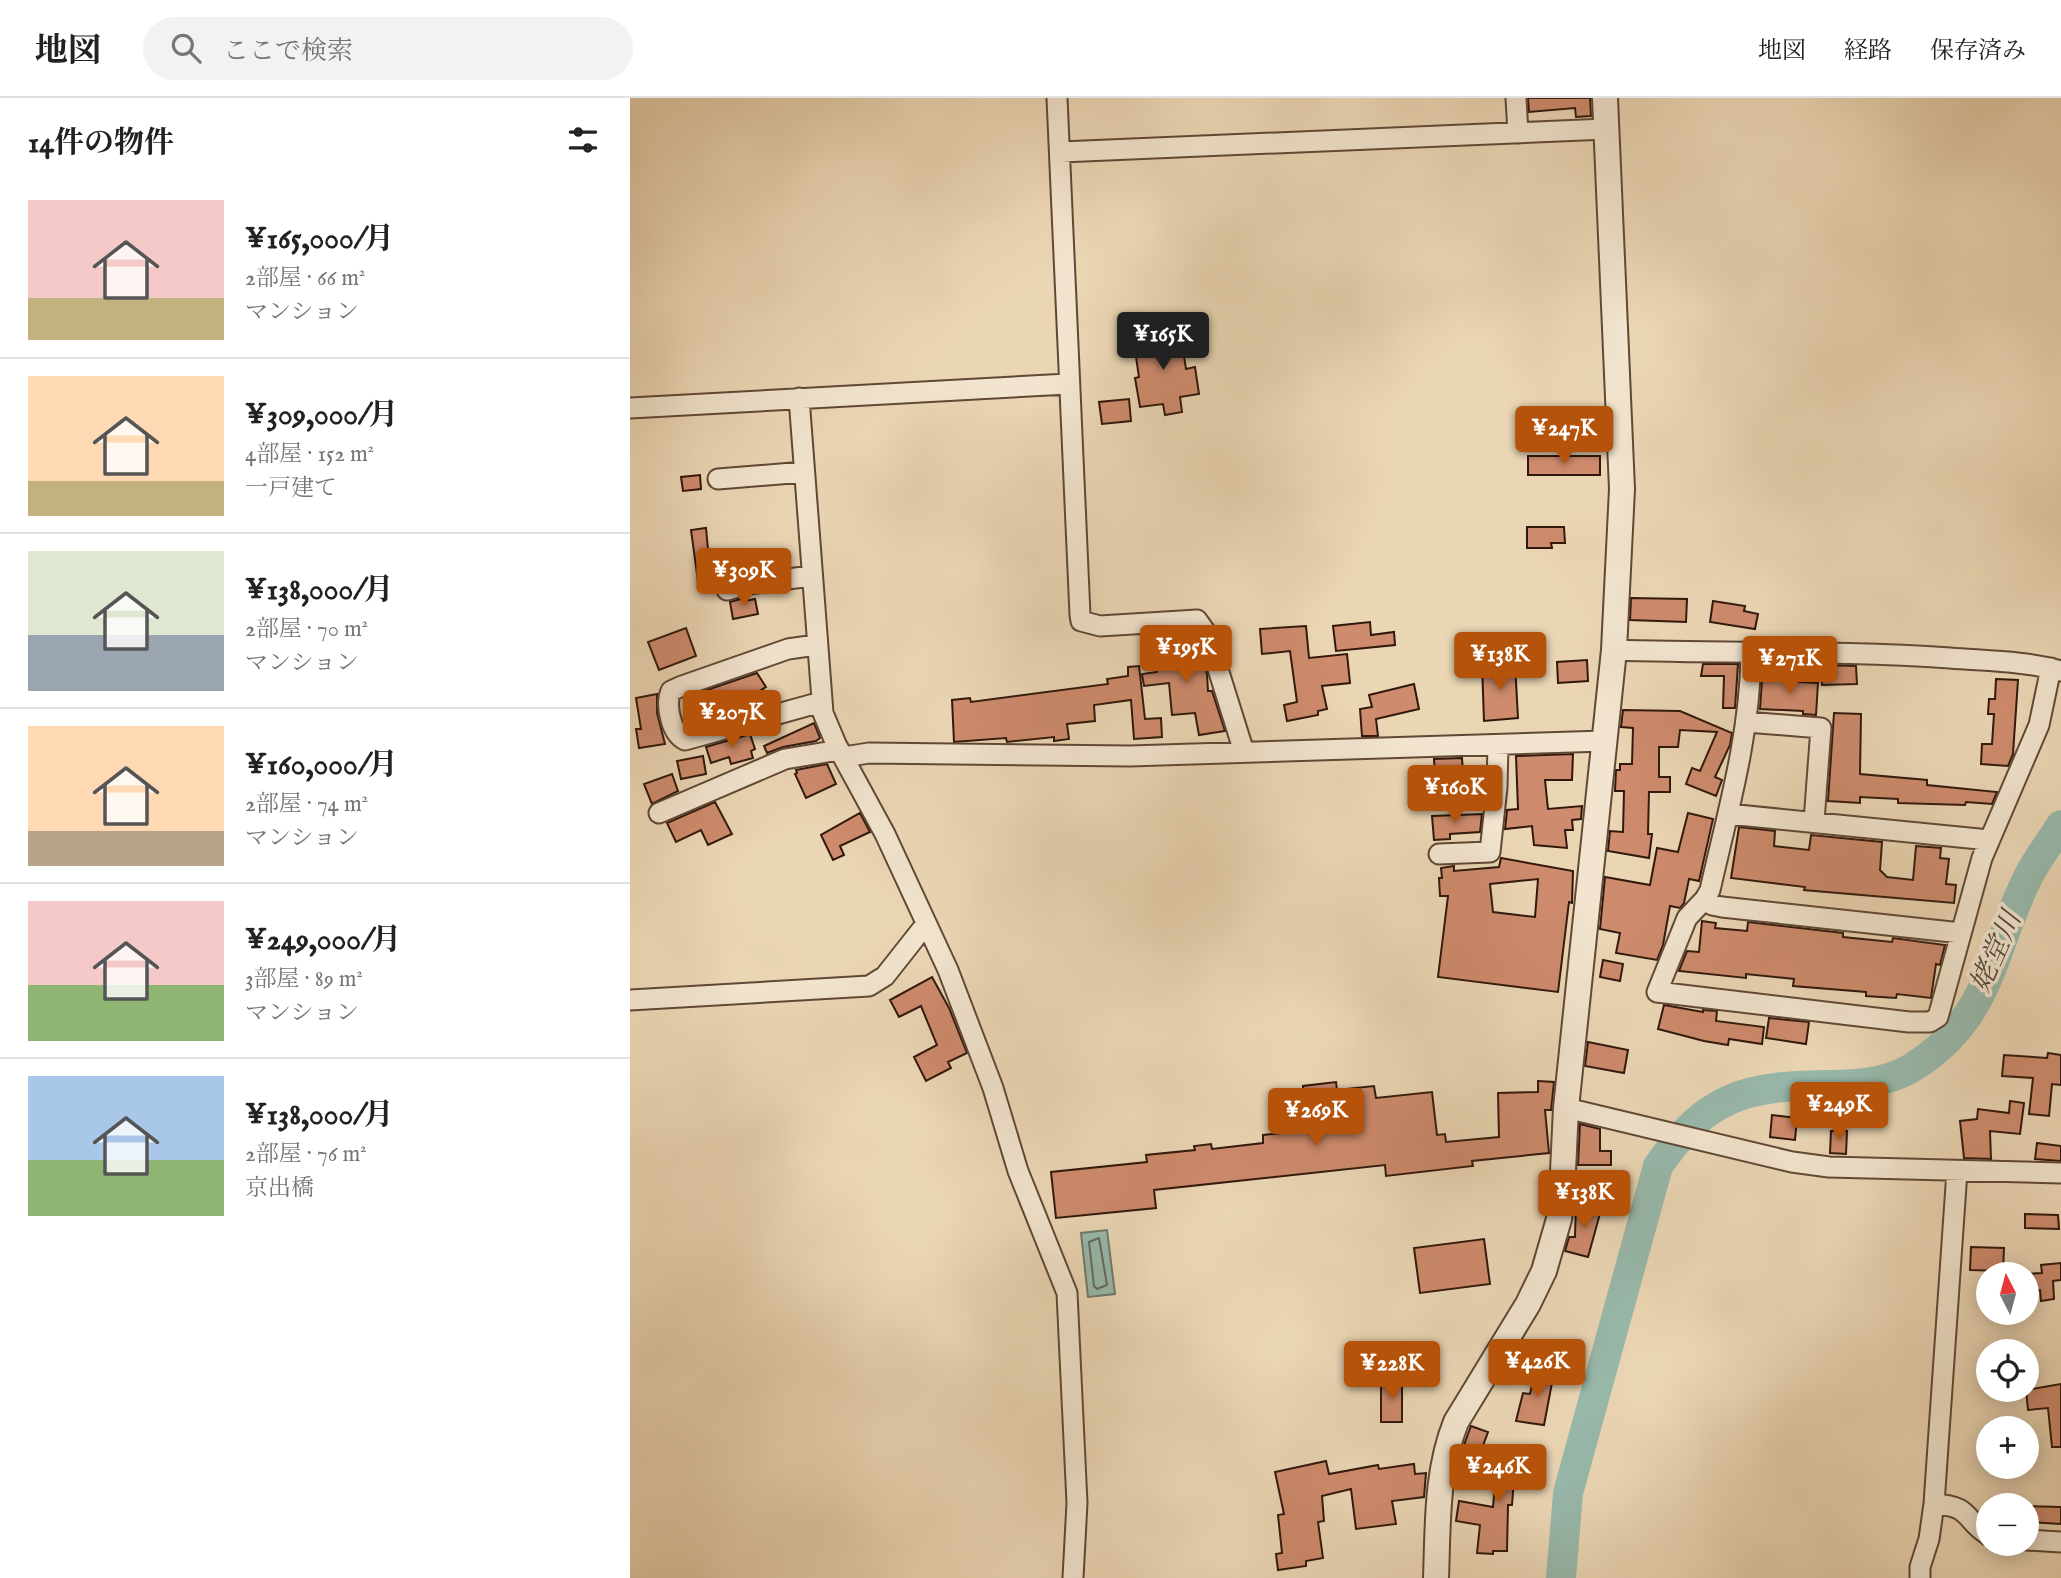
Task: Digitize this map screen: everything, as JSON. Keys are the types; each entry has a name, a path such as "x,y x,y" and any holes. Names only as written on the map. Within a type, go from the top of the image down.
{"street":[{"path":"1057,98 1068,384 1081,621 1100,626 1197,620 1207,634 1244,752"},
{"path":"1516,98 1518,133"},
{"path":"1436,1578 1444,1456 1456,1422 1528,1304 1550,1254 1559,1219 1566,1108 1614,650 1622,489 1605,98"},
{"path":"1060,152 1606,129"},
{"path":"630,408 1068,384"},
{"path":"799,398 816,645 821,702 827,724 885,834 948,970 986,1070 1011,1152 1067,1293 1077,1503 1073,1578"},
{"path":"718,480 804,472"},
{"path":"727,590 749,584 811,576"},
{"path":"816,645 788,649 682,686 671,691 667,702 677,734 685,740 821,702"},
{"path":"1614,650 1751,654 1879,653 2056,670 2039,725 1989,840 1938,1017 1930,1022 1909,1022 1662,995 1657,992 1687,918 1705,899 1741,758 1747,722 1751,654"},
{"path":"1747,722 1821,729 1814,821"},
{"path":"659,813 785,759 820,751 1130,756 1605,741"},
{"path":"1440,854 1490,852 1497,787 1498,745"},
{"path":"1728,814 1989,840"},
{"path":"1705,899 1712,905 1722,907 1961,933"},
{"path":"630,1000 869,986 885,976 926,924"},
{"path":"1566,1108 1781,1160 1829,1167 2061,1173"},
{"path":"1920,1578 1934,1504 1957,1171"},
{"path":"1934,1504 1963,1510 1976,1523"},
{"path":"2039,1541 2061,1542"}],"water":[{"path":"1107,1230 1115,1294 1088,1297 1081,1233"}],"building":[{"path":"1528,98 1590,98 1591,116 1576,117 1575,108 1529,112"},
{"path":"1180,330 1186,369 1195,367 1199,394 1180,397 1182,412 1165,415 1163,404 1140,407 1133,337"},
{"path":"1129,399 1131,421 1102,424 1099,402"},
{"path":"1528,456 1600,456 1600,475 1528,475"},
{"path":"700,475 701,489 683,491 681,477"},
{"path":"1527,527 1564,527 1565,543 1551,543 1552,548 1527,548"},
{"path":"706,528 709,560 734,558 736,575 698,581 691,530"},
{"path":"744,598 745,601 755,599 758,614 733,619 730,602"},
{"path":"1631,598 1687,599 1686,622 1630,620"},
{"path":"1713,601 1745,606 1744,611 1758,614 1755,629 1710,622"},
{"path":"1370,622 1371,635 1394,632 1395,645 1336,651 1333,626"},
{"path":"1306,626 1309,658 1347,654 1350,683 1322,686 1327,709 1318,711 1318,715 1287,721 1284,705 1297,702 1290,651 1262,654 1260,629"},
{"path":"686,628 696,656 659,670 648,642"},
{"path":"1168,638 1170,651 1199,649 1207,674 1208,691 1212,691 1225,731 1199,735 1195,713 1172,715 1169,683 1144,686 1142,674 1157,672 1154,640"},
{"path":"1587,660 1588,681 1558,683 1557,662"},
{"path":"1515,663 1518,718 1484,721 1482,665"},
{"path":"1703,664 1738,664 1735,708 1723,708 1724,676 1701,676"},
{"path":"1822,665 1856,666 1857,684 1822,685"},
{"path":"1139,666 1145,719 1161,718 1162,737 1134,739 1131,700 1094,705 1095,721 1067,724 1069,739 1054,741 1054,737 1007,742 1006,738 954,742 952,700 970,698 971,702 1108,684 1107,679 1128,676 1128,667"},
{"path":"757,673 766,687 736,706 706,713 698,693"},
{"path":"1996,679 2018,680 2013,754 2008,766 1981,764 1982,744 1992,744 1994,714 1988,714 1989,699 1995,699"},
{"path":"1762,680 1818,683 1816,715 1803,714 1803,711 1760,709"},
{"path":"1414,684 1419,709 1376,719 1378,736 1362,736 1360,709 1372,707 1369,695"},
{"path":"657,694 657,713 665,744 639,748 636,729 641,729 636,698"},
{"path":"1623,710 1680,711 1732,733 1730,745 1715,777 1722,780 1716,796 1686,784 1692,768 1700,771 1717,732 1680,730 1678,747 1659,747 1659,777 1670,777 1670,792 1649,792 1648,834 1652,834 1649,858 1608,851 1610,831 1623,832 1624,791 1615,791 1616,770 1620,770 1620,764 1632,764 1633,728 1621,727"},
{"path":"1834,713 1861,714 1860,774 1927,780 1927,785 1997,792 1992,804 1898,803 1898,799 1860,797 1860,803 1828,801"},
{"path":"814,723 820,738 816,741 767,753 764,746"},
{"path":"750,734 755,749 751,751 753,758 731,764 729,757 711,763 706,747"},
{"path":"1573,754 1572,780 1545,780 1548,809 1582,806 1581,819 1572,820 1573,830 1565,830 1567,848 1534,845 1532,826 1505,829 1507,810 1518,809 1516,756"},
{"path":"703,756 706,774 681,779 677,761"},
{"path":"1462,758 1463,773 1435,775 1434,759"},
{"path":"827,764 836,784 806,798 795,774 796,770"},
{"path":"672,774 678,791 652,804 644,784"},
{"path":"715,802 732,834 708,845 701,830 676,842 667,823"},
{"path":"860,813 870,832 840,846 844,855 833,860 821,835"},
{"path":"1688,813 1713,819 1699,881 1689,879 1684,903 1680,908 1670,906 1663,945 1657,960 1616,953 1620,933 1600,929 1605,877 1650,885 1657,848 1678,852"},
{"path":"1482,814 1480,832 1450,834 1450,839 1434,840 1432,816"},
{"path":"1739,827 1775,831 1774,846 1809,850 1811,835 1882,842 1880,870 1887,877 1913,880 1916,846 1941,848 1940,858 1949,859 1946,884 1956,885 1954,903 1804,890 1805,887 1731,878"},
{"path":"1501,858 1573,871 1572,903 1569,902 1558,992 1438,977 1448,896 1440,896 1441,868 1454,866 1454,871 1499,867","holes":["1538,879 1535,917 1493,912 1490,884"]},
{"path":"1702,921 1716,923 1715,928 1747,931 1748,922 1843,933 1843,937 1892,942 1893,938 1945,945 1940,965 1936,964 1931,998 1897,994 1896,998 1866,996 1866,992 1793,986 1794,979 1746,974 1746,978 1679,971 1687,951 1699,952"},
{"path":"1603,960 1623,964 1620,981 1600,977"},
{"path":"932,977 949,1008 967,1053 948,1062 951,1068 926,1081 914,1057 937,1045 921,1006 899,1017 890,1000"},
{"path":"1664,1005 1703,1012 1717,1011 1716,1021 1764,1027 1762,1044 1729,1039 1728,1045 1658,1029"},
{"path":"1769,1018 1809,1022 1806,1044 1766,1038"},
{"path":"1588,1042 1628,1050 1624,1073 1585,1066"},
{"path":"2048,1053 2061,1055 2061,1085 2052,1084 2049,1116 2029,1114 2033,1078 2002,1076 2004,1055 2047,1058"},
{"path":"1538,1081 1554,1082 1551,1110 1545,1110 1549,1153 1472,1161 1473,1166 1386,1176 1385,1165 1154,1190 1156,1208 1056,1218 1051,1172 1147,1162 1146,1155 1195,1150 1194,1146 1211,1144 1212,1149 1263,1143 1263,1135 1299,1131 1296,1103 1304,1102 1303,1086 1336,1082 1337,1090 1374,1086 1376,1098 1432,1092 1437,1135 1445,1134 1446,1142 1499,1137 1498,1093 1538,1092"},
{"path":"2010,1101 2024,1103 2020,1134 1990,1131 1991,1159 1964,1158 1960,1121 1977,1119 1978,1109 2009,1113"},
{"path":"1772,1115 1797,1118 1795,1140 1770,1137"},
{"path":"1580,1124 1600,1129 1600,1151 1611,1151 1611,1165 1578,1165"},
{"path":"1831,1131 1847,1131 1846,1154 1830,1153"},
{"path":"2037,1143 2061,1146 2061,1161 2035,1159"},
{"path":"1576,1203 1601,1210 1588,1257 1565,1251 1569,1237 1575,1237"},
{"path":"2025,1214 2058,1215 2059,1229 2025,1228"},
{"path":"1484,1239 1490,1284 1420,1293 1414,1248"},
{"path":"1971,1247 2004,1248 2003,1262 1976,1262 1976,1270 1970,1270"},
{"path":"2061,1263 2061,1280 2053,1281 2054,1299 2041,1301 2041,1265"},
{"path":"1536,1368 1554,1372 1544,1425 1516,1421 1523,1393 1530,1394"},
{"path":"1381,1380 1402,1380 1402,1422 1381,1422"},
{"path":"2061,1384 2061,1447 2052,1447 2048,1408 2028,1410 2027,1402 2039,1402 2039,1388"},
{"path":"1471,1426 1488,1432 1481,1451 1464,1445"},
{"path":"1509,1446 1541,1454 1536,1471 1515,1466 1512,1505 1508,1505 1507,1551 1477,1553 1480,1525 1456,1521 1459,1501 1493,1507 1496,1474 1502,1474"},
{"path":"1326,1461 1329,1474 1378,1465 1379,1469 1414,1464 1415,1474 1426,1473 1424,1497 1392,1501 1396,1524 1356,1529 1351,1489 1322,1496 1324,1521 1318,1522 1323,1558 1306,1561 1306,1566 1278,1570 1276,1554 1282,1553 1278,1515 1284,1514 1275,1472"},
{"path":"2039,1506 2061,1507 2061,1524 2039,1523"}],"waterway":[{"name":"姥堂川","path":"1561,1578 1568,1493 1658,1166 1694,1123 1732,1099 1776,1088 1874,1082 1904,1072 1939,1047 1960,1026 1975,1004 1987,980 2016,902 2040,856 2061,825"}]}
